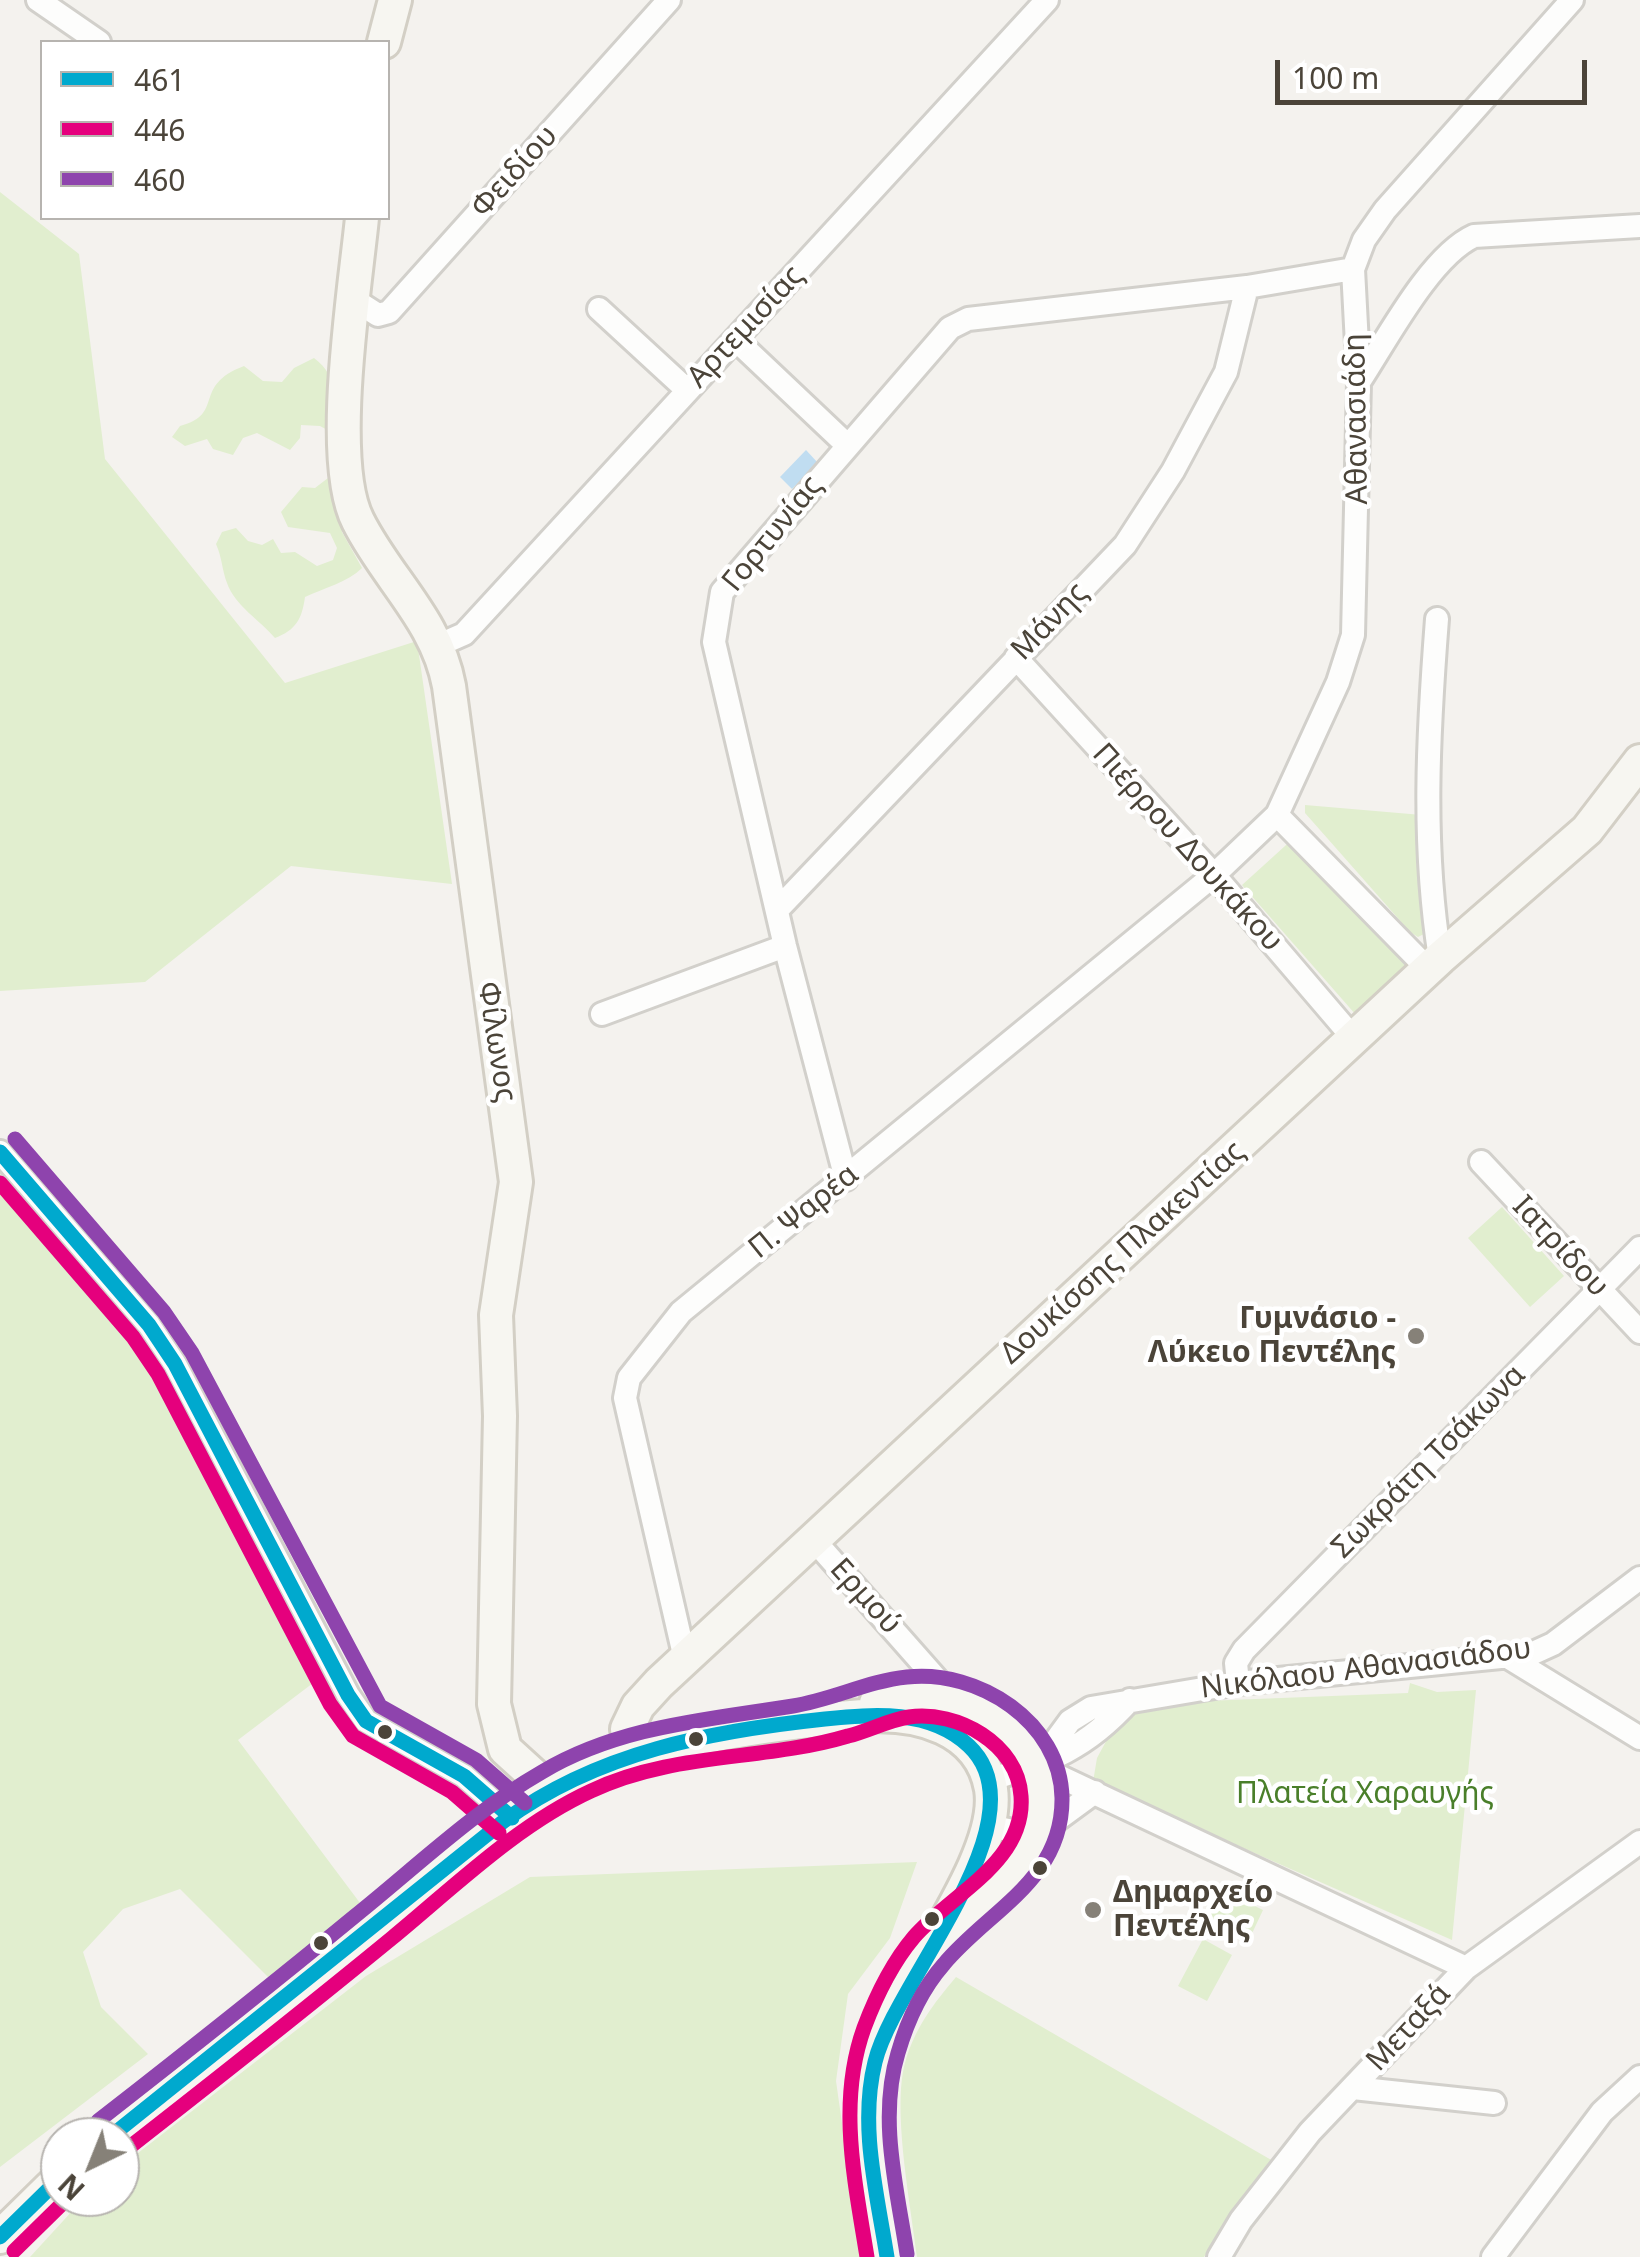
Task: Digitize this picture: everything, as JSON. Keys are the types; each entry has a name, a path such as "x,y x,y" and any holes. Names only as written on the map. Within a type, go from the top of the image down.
{"main road":[{"path":"385,40 395,0"},
{"name":"Φίλωνος","path":"362,220 346,409 350,502 366,536 439,645 449,686 516,1182 496,1315 500,1416 494,1704 505,1748 550,1790"},
{"name":"Δουκίσσης Πλακεντίας","path":"633,1754 626,1738 638,1706 685,1658 1434,964 1587,830 1640,761"},
{"path":"840,1718 892,1698 924,1695 955,1700 997,1721 1037,1766 1042,1803 1035,1836 1018,1871 929,1950"},
{"path":"135,2117 550,1790 633,1754 840,1718 879,1715 937,1724 974,1752 988,1780 990,1826 890,2022 874,2062 873,2156 887,2257"},
{"path":"0,2237 40,2198"}],"street":[{"path":"38,0 97,40"},
{"name":"Φειδίου","path":"353,299 378,315 389,312 669,0"},
{"name":"Αρτεμισίας","path":"439,645 464,634 1047,0"},
{"name":"Αθανασιάδη","path":"1214,875 1277,815 1338,682 1353,635 1359,382 1353,269 1364,240 1384,210 1572,0"},
{"path":"1359,382 1430,278 1462,242 1474,236 1640,226"},
{"name":"Γορτυνίας","path":"846,1178 785,946 714,642 722,592 950,328 968,319 1246,287 1353,269"},
{"name":"Μάνης","path":"778,909 1125,545 1147,516 1226,372 1246,287"},
{"path":"599,309 688,390"},
{"path":"735,339 847,445"},
{"path":"1434,964 1427,750 1437,620"},
{"name":"Πιέρρου Δουκάκου","path":"1016,658 1214,875 1356,1040"},
{"path":"1277,815 1434,964"},
{"name":"Π. Ψαρέα","path":"685,1658 625,1398 629,1378 681,1312 1214,875"},
{"path":"602,1014 785,946"},
{"path":"0,1152 149,1326 176,1364 348,1695 366,1720 464,1776 512,1818"},
{"name":"Ιατρίδου","path":"1481,1162 1640,1332"},
{"name":"Σωκράτη Τσάκωνα","path":"1238,1684 1236,1663 1244,1650 1640,1248"},
{"name":"Ερμού","path":"813,1539 955,1700"},
{"name":"Νικόλαου Αθανασιάδου","path":"1037,1766 1070,1720 1090,1708 1238,1684 1532,1654 1553,1644 1640,1578"},
{"path":"1508,1657 1640,1738"},
{"path":"988,1780 1037,1766 1466,1968"},
{"path":"990,1826 1035,1836 1095,1792"},
{"name":"Μεταξά","path":"1220,2257 1266,2186 1466,1968 1640,1842"},
{"path":"1493,2257 1602,2112 1640,2076"},
{"path":"1352,2088 1494,2103"}],"green space":[{"path":"0,192 79,254 105,459 285,683 417,641 452,884 291,866 145,982 0,991"},
{"path":"314,358 332,383 335,434 320,426 301,425 300,438 290,450 257,433 243,438 233,455 213,449 207,439 185,446 172,437 180,426 202,414 218,382 228,374 244,366 263,381 282,382 294,368"},
{"path":"328,478 339,490 342,532 362,568 305,597 297,623 275,638 231,591 216,544 222,532 236,528 248,541 262,545 273,539 281,553 295,552 317,566 333,560 337,548 330,533 288,527 281,512 302,487 315,488"},
{"path":"1305,805 1422,815 1424,934 1418,937 1410,932 1305,813"},
{"path":"1296,836 1410,969 1356,1015 1242,885"},
{"path":"0,1165 135,1320 184,1392 317,1680 238,1740 363,1907 269,1978 180,1889 123,1909 83,1952 101,2007 148,2054 65,2117 40,2117 40,2136 0,2167"},
{"path":"1502,1207 1564,1276 1530,1307 1468,1238"},
{"name":"Πλατεία Χαραυγής","path":"1410,1683 1437,1692 1476,1690 1452,1940 1093,1782 1097,1758 1123,1710 1205,1701 1408,1693"},
{"path":"917,1862 890,1938 848,1994 836,2081 861,2257 30,2257 67,2217 140,2217 140,2151 366,1976 530,1877"},
{"path":"1216,1887 1263,1910 1247,1944 1200,1921"},
{"path":"1203,1939 1232,1955 1207,2001 1178,1986"},
{"path":"956,1977 1273,2161 1204,2257 917,2257 904,2158 902,2083 905,2063 919,2028"}],"water":[{"path":"806,450 818,463 792,489 780,477"}],"transit line":[{"name":"460","path":"15,1139 164,1312 192,1353 380,1706 476,1760 525,1803"},
{"name":"461","path":"0,1152 149,1325 175,1364 348,1695 366,1721 464,1776 512,1818"},
{"name":"446","path":"0,1183 133,1337 158,1374 330,1704 353,1736 452,1792 499,1833"},
{"name":"460","path":"103,2117 469,1822 542,1772 602,1744 664,1727 807,1703 893,1679 934,1677 987,1692 1031,1724 1058,1771 1062,1798 1059,1826 1037,1872 936,1974 916,2006 902,2041 892,2078 889,2128 907,2254"},
{"name":"461","path":"135,2117 504,1821 540,1797 617,1762 698,1738 825,1719 863,1716 919,1720 937,1725 969,1746 988,1777 989,1815 978,1857 958,1901 888,2028 875,2062 869,2135 887,2257"},
{"name":"446","path":"140,2139 487,1858 564,1805 622,1778 654,1769 816,1744 901,1718 946,1719 982,1734 1009,1761 1021,1796 1019,1819 1012,1840 999,1858 906,1947 885,1980 864,2028 851,2085 850,2113 867,2257"},
{"name":"461","path":"0,2237 40,2198"},
{"name":"446","path":"14,2251 49,2217"}],"place":[{"name":"Γυμνάσιο - Λύκειο Πεντέλης","path":"1416,1336"},
{"name":"Δημαρχείο Πεντέλης","path":"1093,1910"}]}
